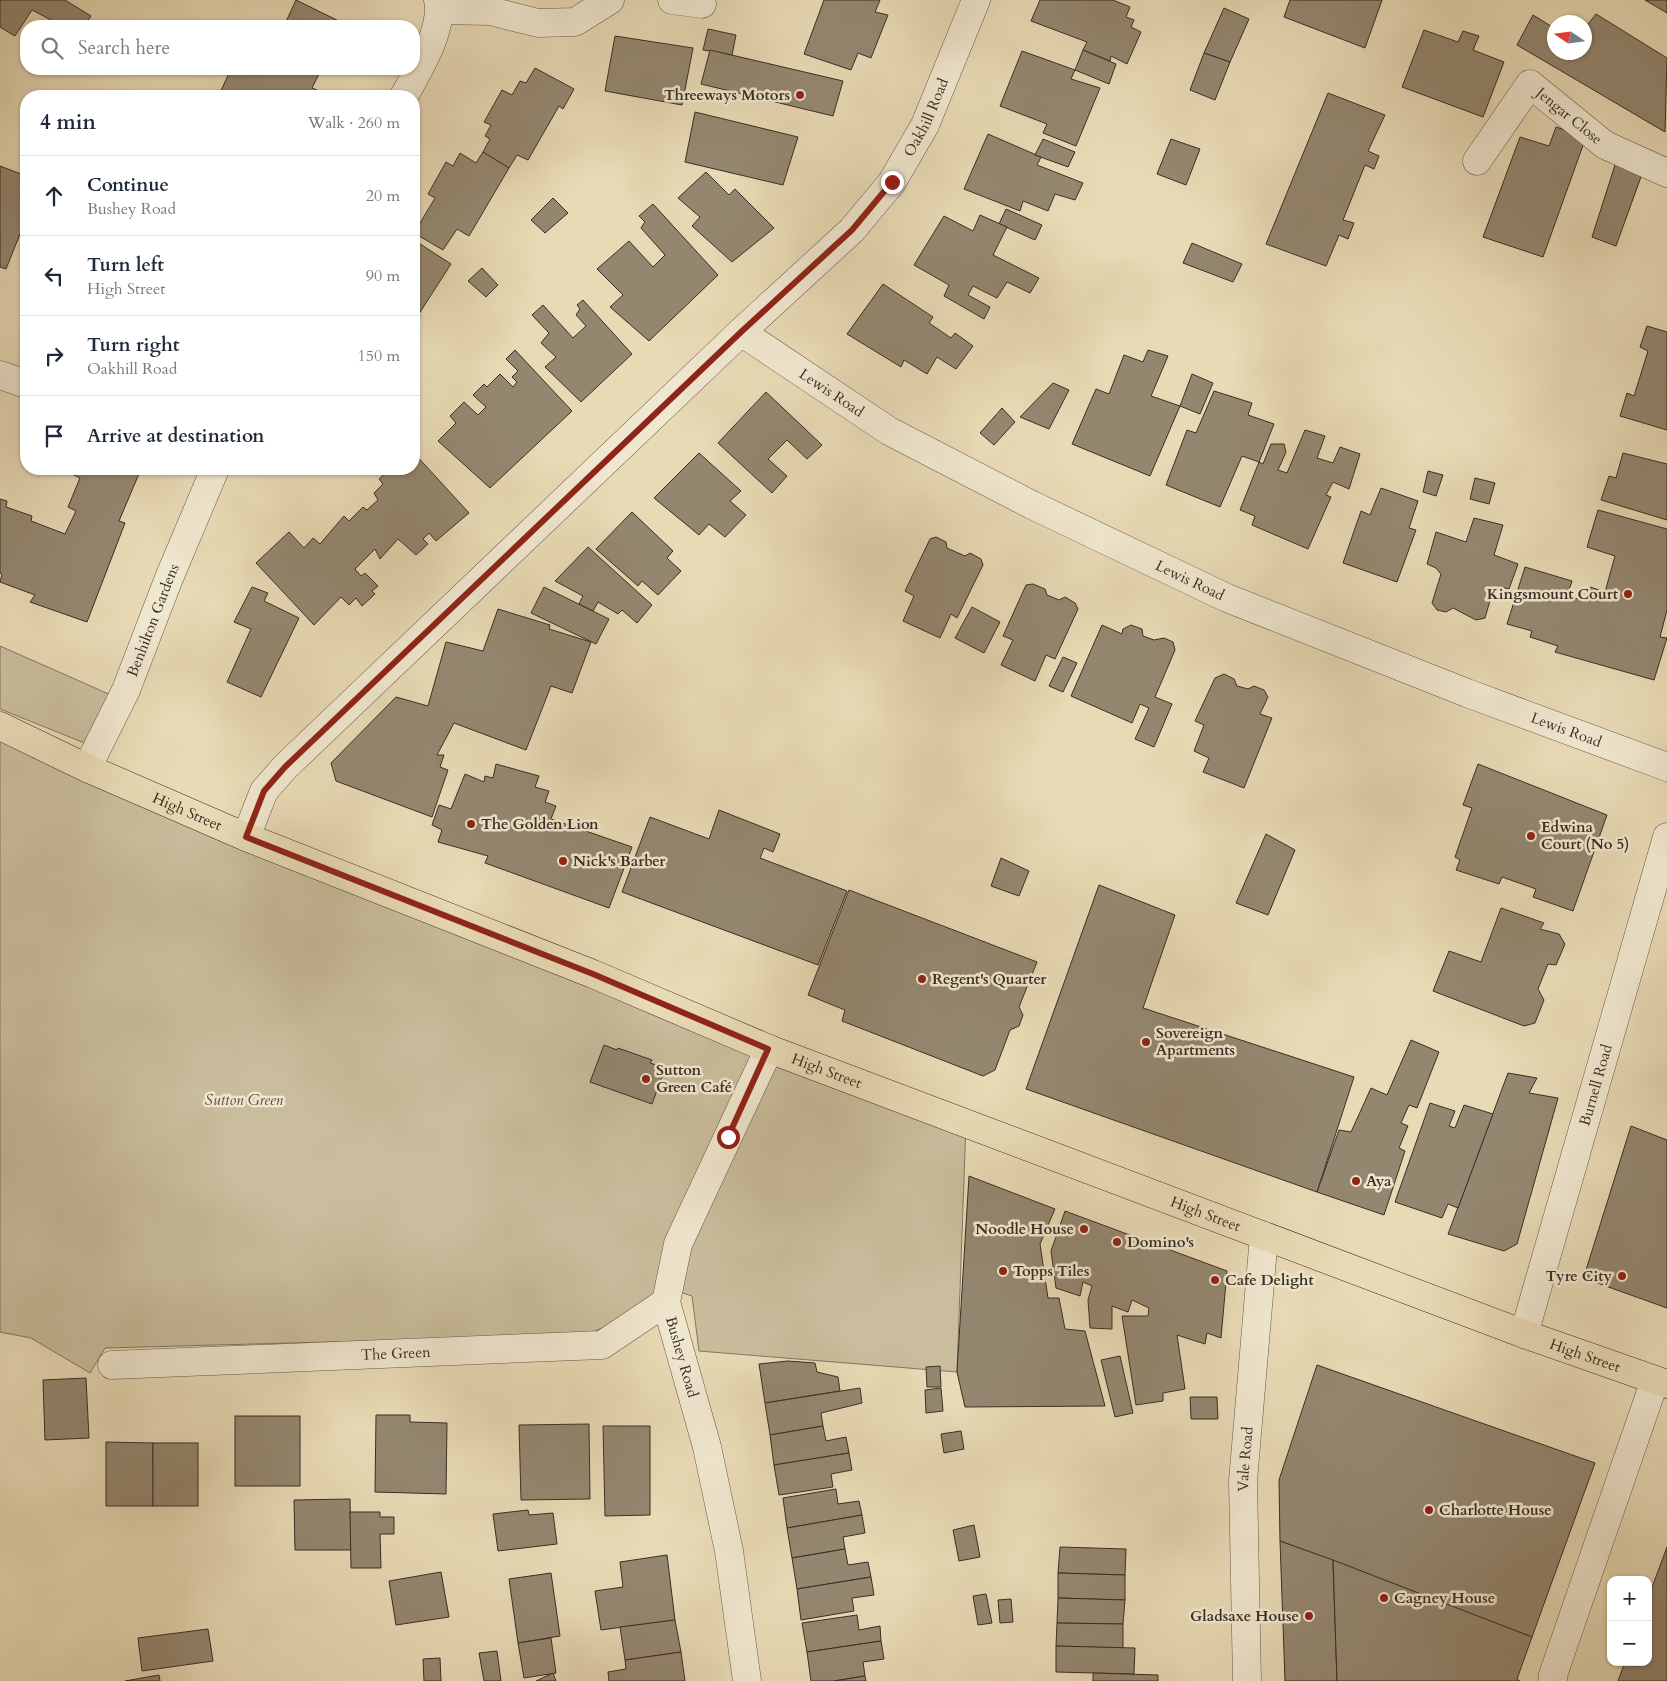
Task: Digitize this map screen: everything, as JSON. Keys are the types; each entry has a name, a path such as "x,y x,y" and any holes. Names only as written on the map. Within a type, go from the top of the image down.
{"main road":[{"name":"High Street","path":"0,726 87,768 246,837 593,974 768,1049 1524,1334 1661,1382"}],"street":[{"path":"420,64 431,42 439,5 490,10 538,23 575,22 610,0"},
{"path":"672,0 702,4"},
{"name":"Oakhill Road","path":"246,837 264,791 285,767 741,332 852,230 892,182 925,126 976,0"},
{"path":"407,90 414,75"},
{"name":"Jengar Close","path":"1477,160 1530,84 1605,145 1653,169 1667,173"},
{"name":"Lewis Road","path":"741,332 889,431 1032,505 1227,598 1467,692 1667,767"},
{"path":"0,375 20,382"},
{"name":"Benhilton Gardens","path":"87,768 126,690 169,578 212,475"},
{"name":"Burnell Road","path":"1524,1334 1667,837"},
{"name":"Bushey Road","path":"747,1681 729,1550 707,1447 666,1302 678,1244 768,1049"},
{"name":"Vale Road","path":"1246,1681 1244,1481 1264,1236"},
{"name":"The Green","path":"112,1365 602,1345 666,1302"},
{"path":"1554,1681 1553,1675 1661,1382"}],"green space":[{"path":"0,646 111,695 87,744 0,709"},
{"name":"Sutton Green","path":"0,730 966,1124 957,1372 699,1351 692,1296 668,1288 616,1322 586,1335 105,1348 90,1373 31,1338 0,1332"}],"building":[{"path":"0,0 65,0 91,16 88,20 51,20 32,10 25,20 20,20 20,28 15,36 0,27"},
{"path":"296,0 337,20 287,20"},
{"path":"824,0 880,0 875,12 888,15 871,58 858,53 851,70 804,54"},
{"path":"1040,0 1113,0 1130,7 1126,17 1134,20 1131,27 1141,32 1127,64 1111,56 1110,61 1083,50 1087,42 1031,21"},
{"path":"1290,0 1382,0 1365,48 1284,17"},
{"path":"1645,0 1667,0 1667,13"},
{"path":"1224,8 1249,19 1230,62 1204,53"},
{"path":"1596,14 1667,58 1665,132 1517,45 1533,15 1547,24 1547,60 1592,60 1592,19"},
{"path":"708,29 736,35 732,55 703,50"},
{"path":"1424,30 1458,42 1463,31 1479,36 1473,50 1504,62 1483,117 1402,87"},
{"path":"615,36 693,48 682,105 605,91"},
{"path":"710,50 843,81 833,116 701,84"},
{"path":"1083,50 1116,64 1109,84 1075,70"},
{"path":"1022,51 1075,70 1071,79 1100,88 1076,146 1043,133 1047,124 1000,106"},
{"path":"1204,53 1230,62 1215,100 1190,90"},
{"path":"535,68 574,89 563,109 559,106 528,160 517,155 509,168 483,152 490,139 485,136 491,125 484,122 502,90 512,95 520,81 526,83"},
{"path":"228,75 318,75 312,88 317,90 221,90"},
{"path":"1328,93 1385,115 1368,151 1379,156 1374,169 1365,165 1343,220 1354,223 1348,239 1339,235 1326,266 1266,244"},
{"path":"695,112 798,137 783,185 685,162"},
{"path":"1556,127 1586,137 1543,257 1483,237 1520,137 1549,146"},
{"path":"988,134 1041,157 1037,165 1083,183 1075,200 1055,194 1048,211 1023,201 1020,211 964,189"},
{"path":"1043,139 1075,152 1068,167 1035,155"},
{"path":"1171,139 1200,149 1186,185 1157,174"},
{"path":"483,152 509,168 469,236 457,229 443,250 420,237 420,223 435,198 428,194 446,162 453,166 460,153 476,163"},
{"path":"1615,165 1642,174 1616,246 1592,237"},
{"path":"0,166 20,174 20,234 6,269 0,267"},
{"path":"706,172 729,195 735,189 774,228 732,262 692,226 700,217 678,198"},
{"path":"553,198 568,213 545,233 531,220"},
{"path":"653,204 718,275 649,341 610,307 623,295 597,269 629,241 653,267 665,255 641,228 645,222 639,216"},
{"path":"1006,209 1042,225 1035,240 999,224"},
{"path":"980,215 1007,227 993,255 1039,278 1030,293 1007,282 997,298 973,286 968,295 990,307 984,319 944,296 949,285 914,265 944,216 973,231"},
{"path":"1192,243 1242,264 1233,282 1183,263"},
{"path":"420,244 451,264 420,312"},
{"path":"482,268 498,285 486,297 468,281"},
{"path":"883,284 933,317 929,323 951,338 955,333 973,346 956,369 937,357 927,374 904,360 901,367 847,334"},
{"path":"583,300 632,354 581,402 545,367 556,357 541,343 549,333 532,315 543,305 573,338 586,326 576,315 580,309 577,305"},
{"path":"1647,326 1667,332 1667,430 1620,416 1627,393 1634,396 1648,351 1640,347"},
{"path":"515,350 572,411 490,488 438,441 456,423 450,416 464,402 478,415 486,407 473,395 484,384 487,387 500,374 513,387 517,382 512,377 518,371 506,359"},
{"path":"1148,350 1168,356 1151,396 1180,406 1150,476 1072,444 1096,389 1109,394 1124,355 1143,362"},
{"path":"1192,374 1213,383 1200,414 1180,406"},
{"path":"1053,383 1069,390 1049,429 1020,417"},
{"path":"1214,391 1252,403 1248,415 1274,424 1259,462 1242,456 1220,507 1166,485 1187,430 1196,433"},
{"path":"766,392 822,445 807,459 787,440 768,459 787,476 772,493 718,443"},
{"path":"1002,408 1015,422 994,445 980,433"},
{"path":"1305,430 1325,436 1317,458 1333,463 1340,447 1360,454 1349,489 1333,482 1326,495 1331,497 1308,549 1252,525 1255,516 1240,510 1259,462 1263,464 1271,444 1284,444 1286,452 1278,470 1287,473"},
{"path":"699,453 741,491 730,501 746,515 725,537 709,524 699,535 654,498"},
{"path":"1623,453 1667,464 1667,520 1601,500 1609,476 1616,478"},
{"path":"420,460 469,513 436,541 429,533 423,539 428,544 416,555 398,539 380,559 375,549 355,569 361,576 365,573 378,586 372,591 375,594 362,606 356,598 349,605 341,597 314,625 256,563 289,532 304,548 313,538 320,544 344,516 349,521 363,507 367,510 378,500 374,493 383,484 379,479 383,475 420,475"},
{"path":"1428,471 1443,475 1436,496 1423,492"},
{"path":"74,475 138,475 119,521 125,523 87,622 30,602 35,595 0,582 2,574 0,573 0,499 7,501 6,507 32,516 31,521 65,534 76,511 68,507 80,478"},
{"path":"1475,478 1495,483 1489,504 1470,499"},
{"path":"1381,488 1418,501 1409,528 1416,530 1397,582 1343,563 1361,511 1370,515"},
{"name":"Kingsmount Court","path":"1598,510 1667,529 1667,610 1660,637 1667,638 1654,680 1555,652 1558,646 1530,637 1532,631 1507,624 1525,567 1572,581 1567,596 1586,601 1590,587 1605,592 1615,556 1587,547"},
{"path":"632,512 673,551 667,558 681,571 658,595 642,581 638,586 596,549"},
{"path":"1474,518 1503,525 1494,555 1518,564 1509,589 1501,587 1492,594 1485,618 1476,620 1453,608 1446,612 1437,610 1432,603 1441,574 1436,568 1427,564 1436,532 1466,542"},
{"path":"936,537 946,542 947,548 965,556 970,553 981,559 983,565 957,618 951,614 940,638 903,621 914,596 905,591 930,539"},
{"path":"588,547 652,605 637,623 622,610 618,614 598,602 593,611 579,604 583,596 555,581"},
{"path":"1033,584 1045,589 1047,595 1059,600 1065,597 1075,603 1078,609 1055,659 1046,655 1035,681 1001,665 1013,640 1003,636 1026,585"},
{"path":"252,587 268,593 264,601 299,618 261,697 227,682 251,629 234,622"},
{"path":"544,587 609,619 596,644 531,613"},
{"path":"972,607 1000,622 984,653 955,638"},
{"path":"498,609 550,625 549,629 591,642 572,693 551,686 526,750 454,723 437,755 444,755 440,767 448,770 432,817 336,781 331,763 396,697 428,706 446,642 483,651"},
{"path":"1102,625 1122,634 1123,629 1131,625 1142,629 1143,636 1154,640 1164,638 1173,642 1175,650 1155,697 1172,704 1154,747 1135,739 1149,708 1140,704 1132,723 1071,696"},
{"path":"1063,657 1077,663 1063,692 1049,686"},
{"path":"1224,674 1234,679 1237,686 1248,689 1254,686 1264,690 1268,697 1260,714 1272,718 1244,788 1203,772 1209,758 1194,751 1204,725 1195,721 1215,678"},
{"path":"496,764 539,776 535,787 549,791 545,802 556,806 551,819 632,847 609,908 485,863 488,856 438,842 442,830 432,825 439,805 451,809 465,774 484,782 485,776 493,778"},
{"name":"Edwina Court (No 5)","path":"1478,764 1607,815 1573,911 1533,897 1536,889 1502,877 1499,884 1456,870 1460,860 1455,857 1472,808 1463,805"},
{"path":"719,810 780,834 773,852 764,848 760,858 847,891 818,965 622,892 650,817 709,839"},
{"path":"1266,834 1295,850 1268,915 1236,903"},
{"path":"1001,858 1029,871 1019,896 991,886"},
{"name":"Sovereign Apartments","path":"1099,885 1175,915 1143,1008 1354,1077 1317,1192 1026,1089"},
{"name":"Regent's Quarter","path":"849,890 1037,962 1019,1007 1023,1015 1019,1026 1010,1030 995,1070 983,1076 842,1021 845,1010 808,995"},
{"path":"1501,908 1544,923 1540,929 1559,934 1565,944 1556,965 1548,964 1538,989 1544,1000 1535,1023 1524,1026 1433,991 1449,951 1481,962"},
{"path":"1411,1040 1439,1052 1417,1108 1409,1105 1401,1123 1408,1126 1399,1148 1405,1151 1384,1215 1317,1192 1339,1130 1351,1132 1371,1088 1387,1095"},
{"path":"604,1045 652,1060 650,1063 665,1068 652,1104 590,1082"},
{"path":"1508,1073 1537,1078 1529,1093 1558,1098 1517,1244 1504,1251 1448,1234"},
{"path":"1430,1103 1455,1111 1449,1126 1455,1128 1464,1105 1493,1114 1458,1208 1448,1204 1442,1218 1395,1202"},
{"path":"1631,1126 1667,1140 1667,1308 1589,1280 1586,1270"},
{"name":"Topps Tiles","path":"969,1176 1055,1209 1040,1244 1048,1298 1059,1298 1065,1329 1085,1331 1105,1406 965,1407 957,1372"},
{"path":"1065,1211 1227,1271 1221,1338 1207,1333 1205,1344 1177,1335 1185,1389 1163,1393 1163,1401 1136,1405 1122,1316 1148,1316 1149,1308 1132,1300 1128,1312 1112,1306 1112,1329 1090,1328 1088,1300 1092,1286 1083,1282 1080,1296 1056,1288 1051,1251"},
{"path":"1120,1356 1133,1413 1115,1417 1101,1360"},
{"path":"788,1361 815,1363 817,1372 838,1377 840,1391 765,1403 759,1364"},
{"name":"Charlotte House","path":"1317,1365 1595,1463 1532,1637 1280,1541 1279,1480"},
{"path":"940,1366 941,1387 927,1387 926,1367"},
{"path":"86,1378 89,1438 45,1440 43,1380"},
{"path":"860,1388 862,1403 821,1413 823,1426 770,1435 765,1403"},
{"path":"941,1388 943,1411 926,1413 925,1390"},
{"path":"1190,1397 1217,1397 1218,1419 1191,1419"},
{"path":"376,1415 410,1415 410,1422 447,1423 446,1494 375,1492"},
{"path":"235,1416 300,1416 300,1486 235,1486"},
{"path":"589,1424 590,1499 521,1500 519,1425"},
{"path":"603,1426 650,1426 650,1515 605,1516"},
{"path":"823,1426 826,1441 846,1437 849,1453 774,1465 770,1435"},
{"path":"961,1431 964,1449 944,1453 941,1434"},
{"path":"106,1442 153,1443 153,1506 106,1506"},
{"path":"153,1443 198,1443 198,1506 153,1506"},
{"path":"849,1453 852,1470 831,1474 833,1487 779,1495 774,1465"},
{"path":"836,1489 838,1504 859,1501 862,1515 787,1528 783,1498"},
{"path":"350,1499 351,1550 295,1550 294,1500"},
{"path":"528,1510 529,1515 553,1513 557,1544 498,1551 493,1514"},
{"path":"350,1512 380,1512 380,1517 394,1517 394,1534 380,1534 381,1568 351,1568"},
{"path":"862,1515 865,1533 843,1537 845,1549 792,1558 787,1528"},
{"path":"974,1525 980,1557 959,1561 953,1530"},
{"name":"Gladsaxe House","path":"1280,1541 1333,1560 1337,1681 1285,1681"},
{"path":"1060,1547 1126,1549 1125,1575 1058,1573"},
{"path":"1667,1547 1667,1681 1618,1681 1624,1666 1652,1666 1652,1587"},
{"path":"845,1549 848,1565 868,1562 871,1577 797,1589 792,1558"},
{"path":"667,1555 675,1620 601,1630 595,1591 623,1587 620,1562"},
{"name":"Cagney House","path":"1333,1560 1532,1637 1517,1679 1520,1681 1337,1681"},
{"path":"441,1572 449,1617 396,1625 389,1581"},
{"path":"551,1573 560,1636 518,1643 509,1579"},
{"path":"1058,1573 1125,1575 1125,1600 1058,1598"},
{"path":"871,1577 874,1595 852,1598 854,1611 801,1620 797,1589"},
{"path":"986,1594 992,1623 978,1625 973,1596"},
{"path":"1058,1598 1125,1600 1123,1624 1057,1623"},
{"path":"1011,1599 1013,1622 1000,1623 998,1600"},
{"path":"857,1615 859,1630 880,1626 881,1641 807,1652 802,1623"},
{"path":"675,1620 681,1652 625,1660 620,1627"},
{"path":"1057,1623 1123,1624 1123,1648 1056,1646"},
{"path":"208,1629 213,1661 142,1671 138,1638"},
{"path":"551,1638 556,1673 524,1678 518,1643"},
{"path":"881,1641 884,1659 863,1662 865,1676 834,1681 811,1681 807,1652"},
{"path":"1056,1646 1135,1648 1134,1674 1056,1672"},
{"path":"497,1651 501,1681 484,1681 479,1653"},
{"path":"681,1652 685,1681 609,1681 608,1672 626,1669 625,1660"},
{"path":"440,1658 441,1681 424,1681 423,1659"},
{"path":"553,1673 556,1681 536,1681"},
{"path":"1093,1673 1158,1675 1158,1681 1093,1681"},
{"path":"159,1675 160,1681 125,1681"},
{"path":"865,1676 866,1681 834,1681"}],"place":[{"name":"Threeways Motors","path":"800,95"},
{"name":"Kingsmount Court","path":"1628,594"},
{"name":"The Golden Lion","path":"471,824"},
{"name":"Edwina Court (No 5)","path":"1531,836"},
{"name":"Nick's Barber","path":"563,861"},
{"name":"Regent's Quarter","path":"922,979"},
{"name":"Sovereign Apartments","path":"1146,1042"},
{"name":"Sutton Green Café","path":"646,1079"},
{"name":"Aya","path":"1356,1181"},
{"name":"Noodle House","path":"1084,1229"},
{"name":"Domino's","path":"1117,1242"},
{"name":"Topps Tiles","path":"1003,1271"},
{"name":"Tyre City","path":"1622,1276"},
{"name":"Cafe Delight","path":"1215,1280"},
{"name":"Charlotte House","path":"1429,1510"},
{"name":"Cagney House","path":"1384,1598"},
{"name":"Gladsaxe House","path":"1309,1616"}],"route":[{"path":"728,1137 768,1049 593,974 246,837 264,791 285,767 377,681 404,651 741,332 852,230 892,182"}]}
